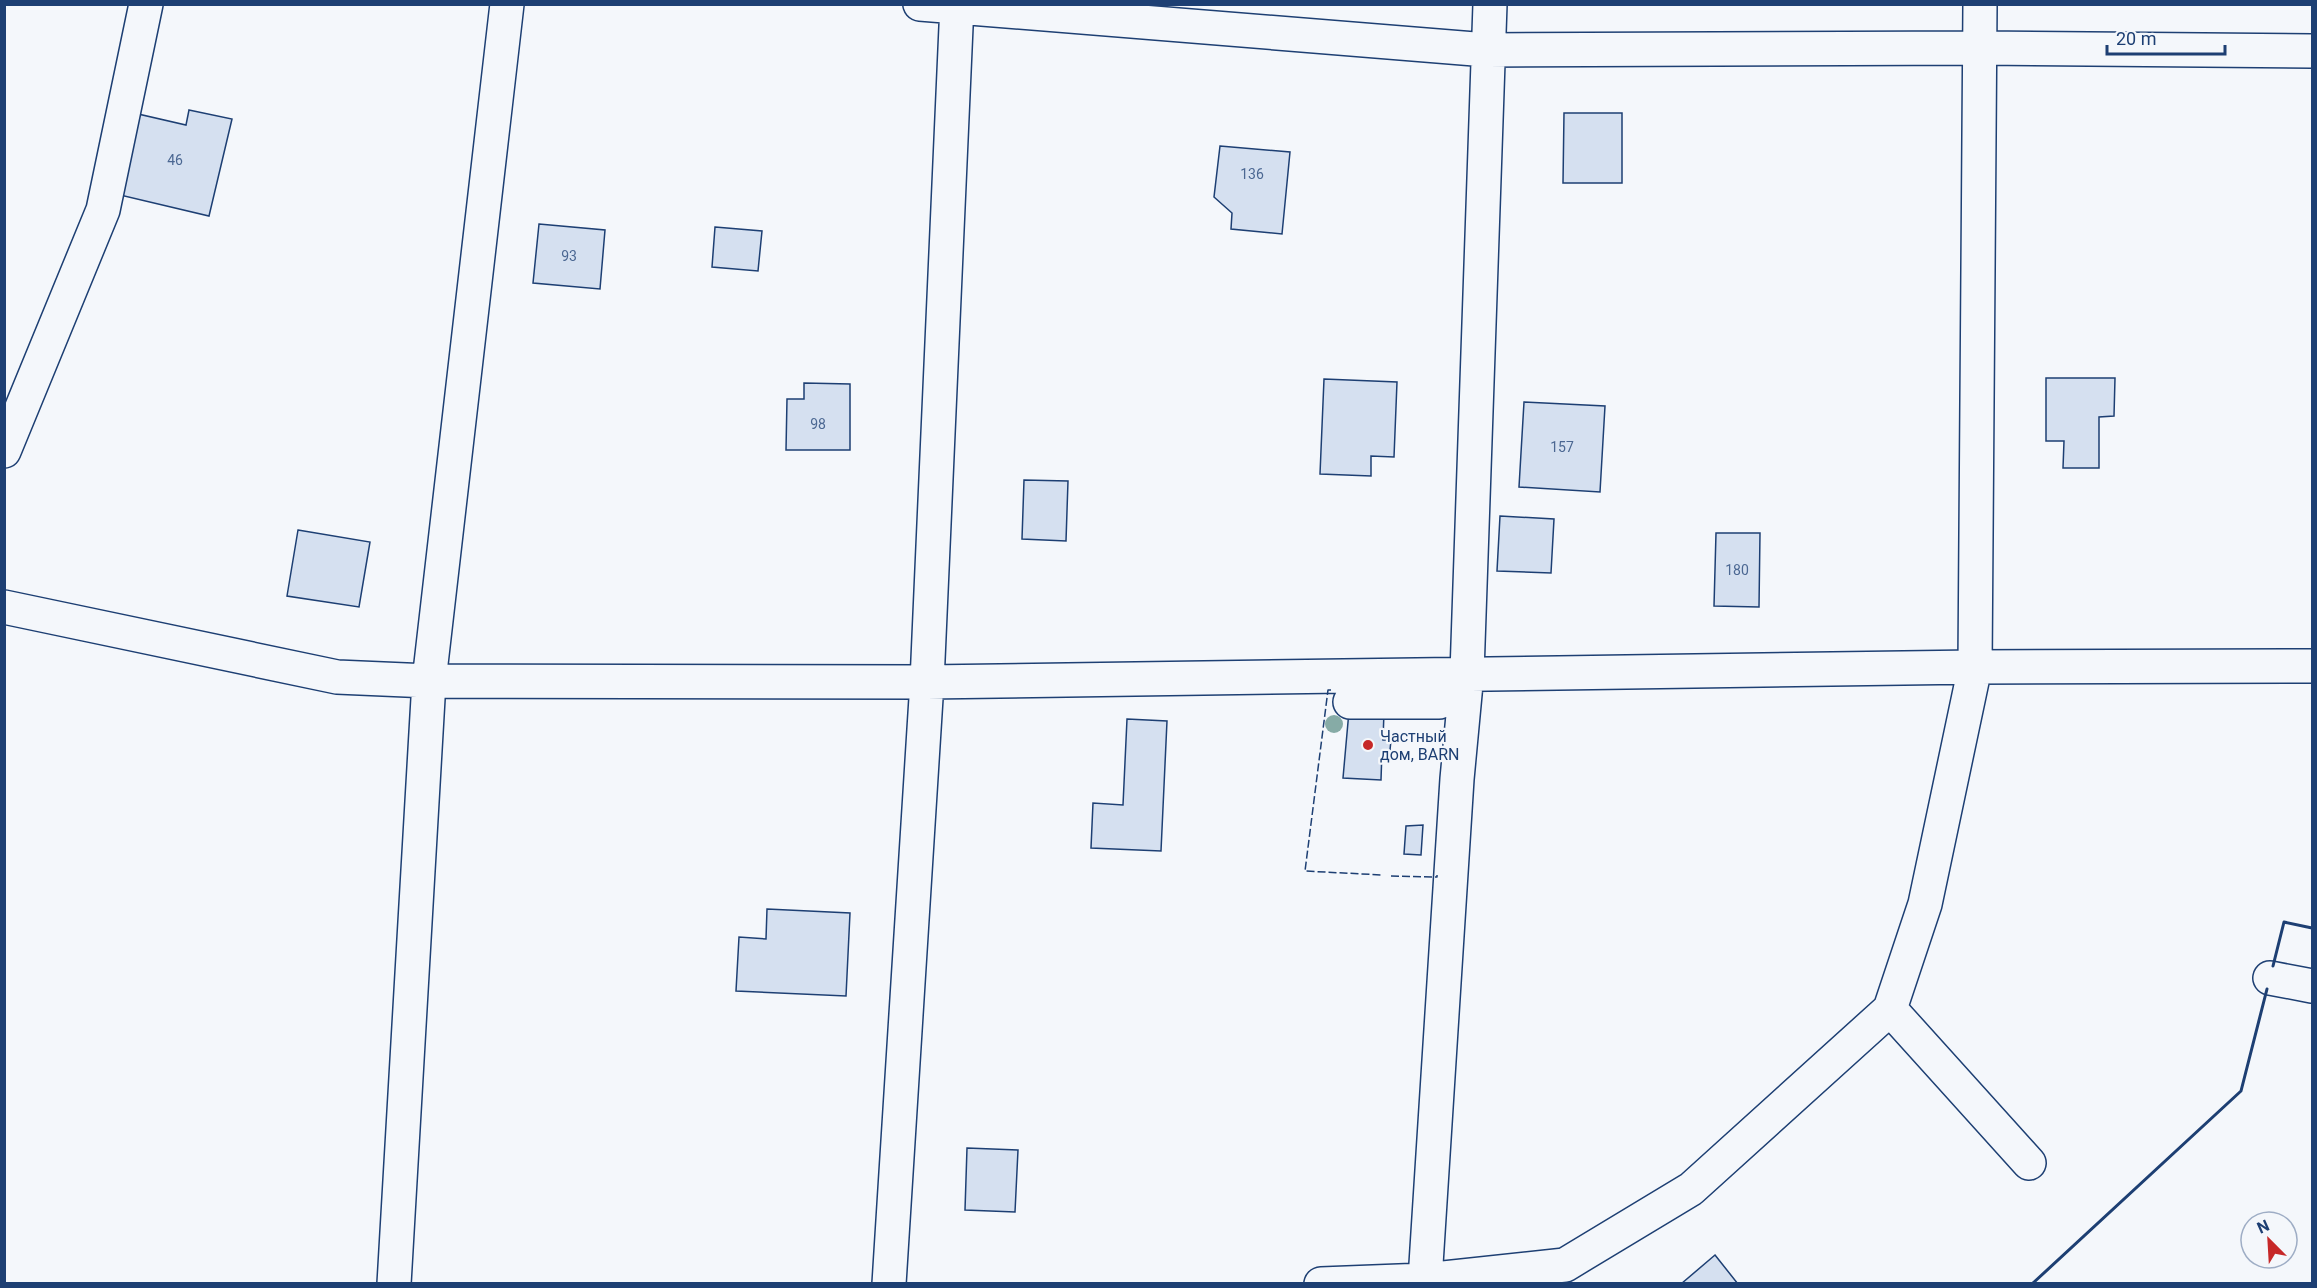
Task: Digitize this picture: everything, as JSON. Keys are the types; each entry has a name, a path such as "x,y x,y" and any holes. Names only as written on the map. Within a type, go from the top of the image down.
{"street":[{"path":"4,451 103,210 146,4"},
{"path":"394,1284 429,681 507,4"},
{"path":"920,4 1487,50 1981,48 2313,51"},
{"path":"1425,1280 1457,779 1467,673 1490,4"},
{"path":"1321,1284 1568,1274 1691,1189 1890,1009 1925,904 1975,667 1980,4"},
{"path":"889,1284 927,682 957,6"},
{"path":"4,607 338,677 429,681 927,682 1975,667 2313,666"},
{"path":"1350,702 1439,702 1467,673"},
{"path":"2270,978 2313,986"},
{"path":"1890,1009 2029,1163"}],"building":[{"path":"189,110 232,119 209,216 120,195 138,114 186,125"},
{"path":"1564,113 1622,113 1622,183 1563,183"},
{"path":"1220,146 1290,152 1282,234 1231,229 1232,213 1214,197"},
{"path":"539,224 605,230 600,289 533,283"},
{"path":"715,227 762,231 758,271 712,267"},
{"path":"2046,378 2115,378 2114,416 2099,417 2099,468 2063,468 2064,441 2046,441"},
{"path":"1324,379 1397,382 1394,457 1371,456 1371,476 1320,474"},
{"path":"804,383 850,384 850,450 786,450 787,399 804,399"},
{"path":"1524,402 1605,406 1600,492 1519,487"},
{"path":"1024,480 1068,481 1066,541 1022,539"},
{"path":"1500,516 1554,519 1551,573 1497,571"},
{"path":"298,530 370,542 359,607 287,596"},
{"path":"1716,533 1760,533 1759,607 1714,606"},
{"name":"Частный дом, BARN","path":"1349,711 1384,712 1383,740 1391,740 1390,750 1382,750 1381,780 1343,778"},
{"path":"1127,719 1167,721 1161,851 1091,848 1093,803 1123,805"},
{"path":"1423,825 1421,855 1404,854 1406,826"},
{"path":"767,909 850,913 846,996 736,991 739,937 766,939"},
{"path":"967,1148 1018,1150 1015,1212 965,1210"},
{"path":"1715,1255 1738,1284 1681,1284"}],"fence":[{"path":"1331,690 1328,690 1305,871 1382,875"},
{"path":"1391,876 1437,877 1437,875"}],"wall":[{"path":"2273,966 2284,922 2312,928"},
{"path":"2032,1284 2241,1091 2267,989"}],"place":[{"name":"Частный дом, BARN","path":"1368,745"}]}
